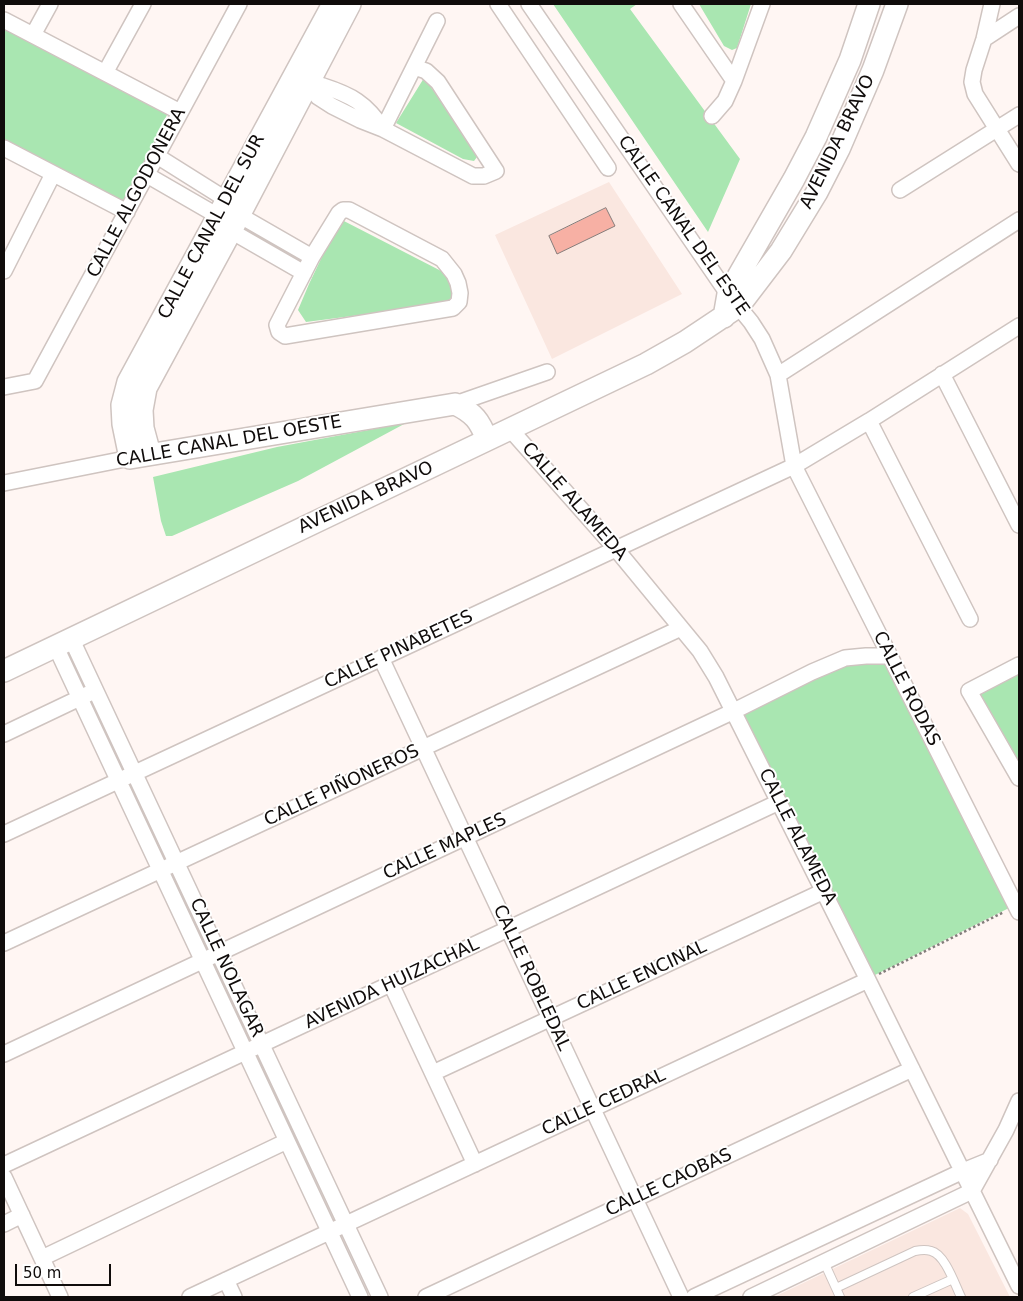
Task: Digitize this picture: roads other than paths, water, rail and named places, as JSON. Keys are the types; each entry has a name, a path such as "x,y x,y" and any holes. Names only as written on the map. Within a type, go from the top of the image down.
{"main road":[{"name":"CALLE CANAL DEL SUR","path":"301,80 333,4"},
{"name":"CALLE CANAL DEL SUR","path":"140,456 123,424 122,405 128,382 229,215 301,80 350,4"},
{"name":"AVENIDA BRAVO","path":"730,305 816,137 850,60 868,4"},
{"name":"AVENIDA BRAVO","path":"4,671 646,364 685,342 730,305 781,251 817,192 839,149 873,70 897,4"},
{"path":"816,137 839,149"},
{"path":"455,404 467,410 477,419 483,428 487,440"},
{"name":"CALLE CANAL DEL OESTE","path":"140,456 455,404"}],"street":[{"path":"33,35 50,4"},
{"path":"105,73 143,4"},
{"name":"CALLE ALGODONERA","path":"4,388 35,381 238,4"},
{"name":"CALLE CANAL DEL ESTE","path":"498,4 608,168"},
{"name":"CALLE CANAL DEL ESTE","path":"529,4 730,305 762,339 778,375 794,466"},
{"path":"681,4 734,81"},
{"path":"712,116 725,101 734,81 762,4"},
{"path":"992,4 972,82 975,94 1019,164"},
{"path":"984,39 1019,16"},
{"path":"4,20 180,112"},
{"path":"382,129 437,21"},
{"path":"301,80 318,97 332,106 382,129 473,176 484,176 496,171 438,82 426,71 414,67"},
{"path":"900,190 1019,115"},
{"path":"4,148 126,212"},
{"path":"157,156 304,273"},
{"path":"4,271 53,174"},
{"path":"147,174 312,257"},
{"path":"343,210 349,210 442,259 454,274 458,283 459,302 453,308 285,336 279,332 277,325 312,257 339,214 343,210"},
{"path":"778,375 1019,220"},
{"name":"CALLE PINABETES","path":"4,834 794,466 1019,326"},
{"name":"CALLE CANAL DEL OESTE","path":"455,404 547,372"},
{"path":"942,374 1019,525"},
{"path":"869,421 970,619"},
{"name":"CALLE ALAMEDA","path":"510,429 616,549 700,651 716,677 1019,1286"},
{"name":"CALLE CANAL DEL OESTE","path":"4,483 140,456"},
{"name":"CALLE RODAS","path":"794,466 1018,909"},
{"name":"CALLE PIÑONEROS","path":"4,943 681,628"},
{"name":"CALLE NOLAGAR","path":"63,642 96,690 380,1297"},
{"name":"CALLE NOLAGAR","path":"63,642 80,698 360,1297"},
{"name":"CALLE MAPLES","path":"4,1054 734,711 812,672 845,658 890,656"},
{"name":"CALLE ROBLEDAL","path":"381,658 681,1297"},
{"path":"1019,665 969,691 1019,778"},
{"path":"4,734 96,690"},
{"name":"AVENIDA HUIZACHAL","path":"4,1166 779,802"},
{"name":"CALLE ENCINAL","path":"433,1073 824,891"},
{"name":"CALLE CEDRAL","path":"190,1297 868,980"},
{"path":"391,984 475,1164"},
{"name":"CALLE CAOBAS","path":"426,1297 912,1069"},
{"path":"751,1297 972,1191 1006,1130 1019,1101"},
{"path":"42,1258 287,1141"},
{"path":"694,1297 962,1171 990,1160"},
{"path":"4,1177 58,1297"},
{"path":"4,1224 22,1216"},
{"path":"226,1280 234,1297"}],"lane":[{"path":"836,1288 915,1251 923,1250 932,1251 940,1257 961,1297"},
{"path":"824,1262 840,1297"},
{"path":"913,1297 953,1279"}]}
